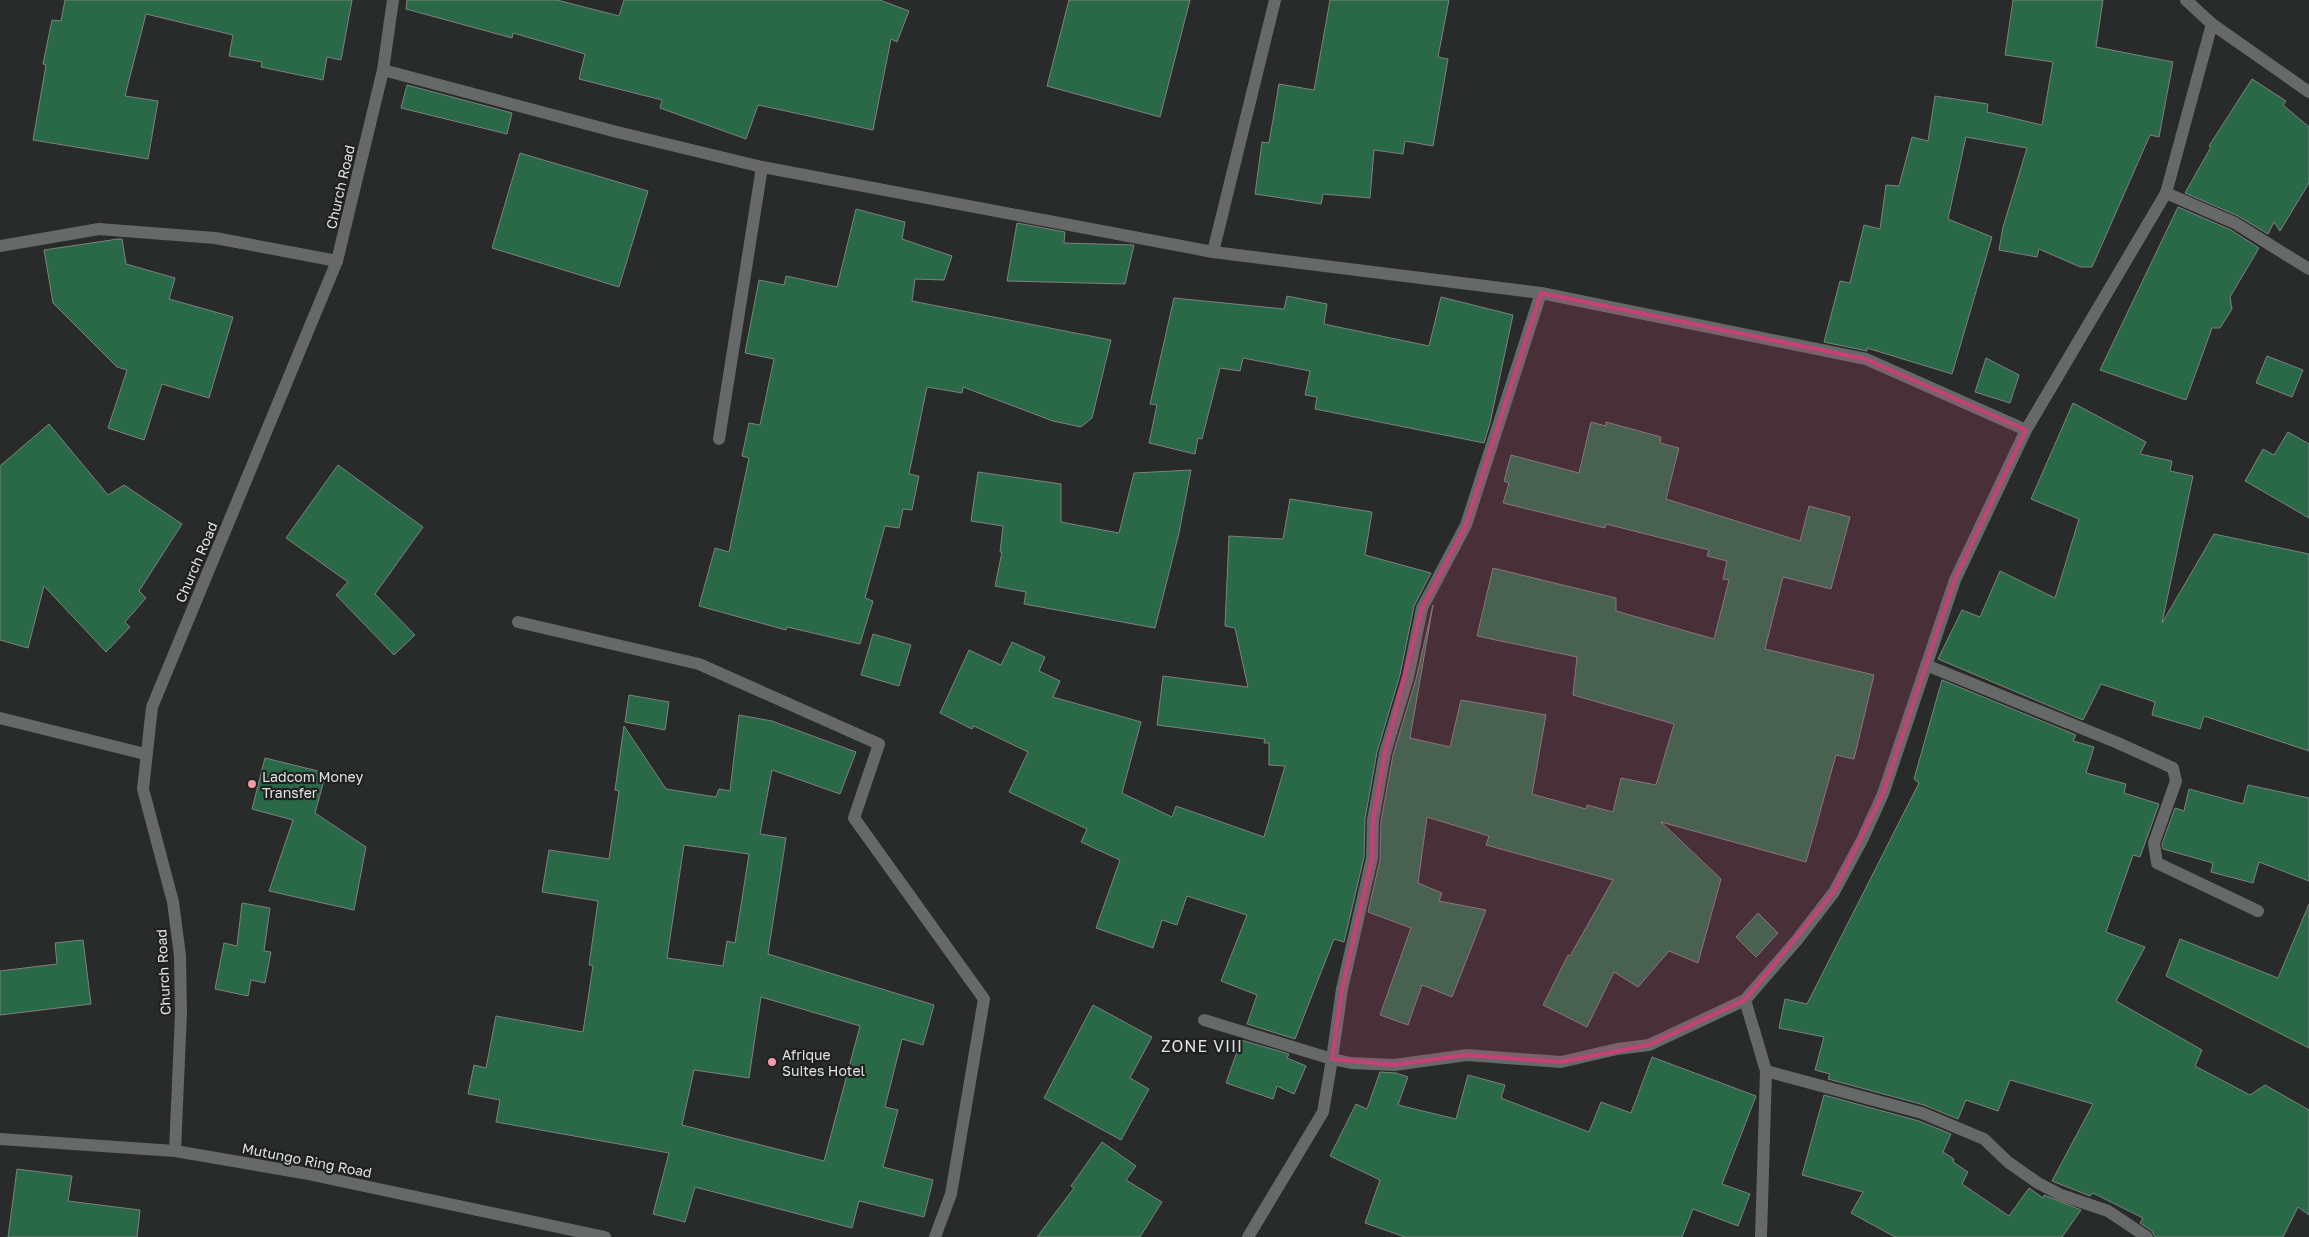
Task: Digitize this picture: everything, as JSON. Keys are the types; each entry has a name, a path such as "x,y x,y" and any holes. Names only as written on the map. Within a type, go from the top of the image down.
{"street":[{"name":"Church Road","path":"176,1151 181,1013 180,956 173,902 144,789 145,754 152,707 337,262 383,70 393,0"},
{"path":"1213,252 1275,0"},
{"path":"2186,0 2212,24 2309,92"},
{"path":"1204,1020 1351,1063 1394,1065 1467,1055 1560,1062 1617,1049 1649,1045 1745,1000 1797,940 1834,892 1857,849 1883,794 1955,580 2026,430 2166,192 2212,24"},
{"path":"383,70 617,132 762,167 1213,252 1541,293 1866,359 2026,430"},
{"path":"720,439 762,167"},
{"path":"2166,192 2235,223 2309,269"},
{"path":"0,246 99,229 215,238 337,262"},
{"path":"1248,1237 1323,1112 1342,989 1372,858 1373,820 1386,753 1408,677 1422,608 1466,525 1541,293"},
{"path":"518,622 699,664 879,744 854,818 984,999 952,1194 935,1237"},
{"path":"1926,665 2118,742 2173,768 2176,781 2154,843 2157,863 2258,911"},
{"path":"0,718 145,754"},
{"path":"1745,1000 1766,1071 1761,1237"},
{"path":"1766,1071 1922,1113 1984,1139 2008,1162 2038,1183 2061,1195 2108,1211 2148,1237"},
{"name":"Mutungo Ring Road","path":"0,1139 176,1151 313,1175 605,1237"}],"highlighted area":[{"path":"1541,293 1866,359 2026,430 1955,580 1883,794 1834,892 1745,1000 1649,1045 1561,1062 1467,1055 1394,1065 1332,1059 1342,989 1372,858 1373,820 1385,753 1422,608 1466,525"}],"building":[{"path":"65,0 352,0 341,60 327,57 323,80 261,67 262,62 229,56 233,35 146,14 125,96 158,101 148,159 33,140 46,65 43,64 52,20 61,21"},
{"path":"407,0 557,0 619,16 624,0 880,0 909,11 897,42 891,39 873,130 758,105 746,139 660,108 662,100 579,79 585,54 513,33 512,38 406,9"},
{"path":"1069,0 1190,0 1160,117 1047,86"},
{"path":"1330,0 1449,0 1438,57 1448,59 1433,146 1405,141 1403,154 1374,150 1370,198 1323,194 1321,204 1255,194 1262,142 1269,143 1279,84 1314,90"},
{"path":"2013,0 2103,0 2096,47 2173,62 2159,137 2150,135 2092,267 2080,267 2039,249 2037,257 1999,250 2003,227 2027,148 1966,137 1948,219 1992,237 1952,374 1867,348 1867,351 1824,342 1840,281 1850,283 1864,225 1880,229 1886,185 1899,186 1912,137 1928,141 1935,96 1988,104 1987,112 2042,125 2053,62 2005,55"},
{"path":"2252,79 2286,101 2283,105 2309,127 2309,183 2280,231 2274,222 2268,234 2238,216 2185,193 2211,147 2209,146"},
{"path":"407,85 512,113 507,134 401,108"},
{"path":"520,153 648,191 619,287 492,248"},
{"path":"2178,207 2231,230 2259,248 2230,297 2232,309 2220,328 2212,328 2186,400 2100,370"},
{"path":"856,209 905,222 902,239 952,256 944,280 915,279 912,301 1111,340 1092,418 1081,427 1053,421 963,387 962,393 927,387 909,474 919,476 912,510 903,509 899,528 885,526 865,598 873,601 860,644 787,627 786,630 699,606 715,548 729,552 749,458 742,456 749,423 760,425 774,359 745,353 759,280 784,285 786,276 837,287"},
{"path":"1017,223 1065,232 1064,243 1134,245 1125,284 1007,281"},
{"path":"122,239 126,264 175,278 169,299 233,317 209,398 162,384 144,440 108,428 127,370 117,367 53,303 44,250"},
{"path":"1287,296 1327,304 1324,324 1429,346 1441,297 1513,315 1484,443 1315,409 1317,397 1305,395 1310,371 1243,358 1240,371 1220,368 1202,439 1198,438 1195,454 1149,443 1157,405 1150,404 1174,298 1284,309"},
{"path":"2267,356 2303,370 2292,397 2256,383"},
{"path":"1986,358 2019,375 2010,403 1975,392"},
{"path":"2073,403 2146,442 2140,454 2172,461 2170,471 2193,476 2162,623 2214,534 2309,554 2309,751 2204,716 2200,729 2152,715 2155,702 2101,684 2083,720 1938,659 1962,610 1980,617 2000,571 2055,598 2079,519 2031,499"},
{"path":"1591,422 1606,426 1606,422 1661,437 1660,443 1679,448 1666,499 1800,541 1809,506 1850,517 1831,589 1783,577 1765,649 1874,675 1854,759 1836,755 1806,862 1661,822 1721,879 1698,963 1669,951 1638,987 1614,972 1587,1027 1543,1005 1568,955 1570,956 1613,880 1486,845 1489,836 1427,817 1418,883 1442,893 1439,901 1486,910 1452,997 1422,985 1408,1025 1380,1015 1411,928 1368,912 1380,860 1381,821 1393,755 1416,679 1433,605 1410,738 1450,747 1461,700 1546,715 1532,794 1586,809 1587,805 1613,812 1621,778 1656,785 1674,724 1573,695 1577,657 1477,636 1493,568 1616,598 1616,611 1714,639 1729,580 1723,579 1727,561 1707,556 1709,550 1606,524 1605,528 1503,503 1509,483 1504,481 1511,455 1579,473"},
{"path":"49,424 108,495 124,485 182,524 139,591 146,598 125,622 130,627 106,652 44,586 28,648 0,640 0,466"},
{"path":"2288,432 2309,444 2309,518 2245,481 2263,449 2274,455"},
{"path":"338,465 423,527 375,594 415,635 394,655 336,595 348,582 286,538"},
{"path":"1191,470 1179,533 1155,628 1024,604 1026,592 995,586 1002,552 1000,552 1003,526 971,521 978,472 1061,484 1061,522 1119,533 1134,473"},
{"path":"1290,499 1372,512 1365,555 1431,573 1414,606 1400,675 1377,752 1365,819 1364,857 1344,942 1334,939 1295,1039 1247,1024 1257,995 1221,981 1247,915 1187,896 1177,925 1162,920 1153,948 1096,928 1120,860 1081,842 1087,829 1009,792 1028,752 974,726 972,729 940,713 969,650 1001,665 1012,642 1045,657 1039,671 1060,681 1053,697 1141,722 1122,793 1172,817 1176,806 1264,837 1285,766 1269,765 1269,743 1264,743 1265,739 1157,725 1163,676 1248,687 1235,628 1225,626 1229,536 1283,539"},
{"path":"873,634 911,645 899,686 861,675"},
{"path":"1942,680 2076,735 2073,741 2094,747 2086,773 2126,784 2124,793 2159,804 2140,857 2133,855 2106,932 2145,947 2116,1001 2202,1050 2195,1066 2250,1095 2265,1085 2309,1110 2309,1215 2298,1207 2283,1237 2155,1237 2152,1231 2140,1223 2143,1218 2093,1193 2090,1196 2052,1181 2093,1104 2010,1080 1998,1111 1966,1100 1958,1119 1924,1105 1828,1079 1830,1074 1815,1070 1824,1037 1779,1028 1785,999 1807,1004 1919,783 1914,779"},
{"path":"629,695 669,702 665,730 625,722"},
{"path":"739,715 772,721 856,752 840,794 772,770 760,834 786,838 768,954 934,1005 923,1045 902,1039 885,1107 898,1110 883,1167 933,1180 924,1217 859,1201 852,1228 695,1187 685,1222 653,1214 669,1153 496,1122 500,1100 468,1094 474,1065 486,1068 496,1016 583,1032 593,966 589,965 598,901 542,892 549,850 609,859 619,791 615,790 624,726 666,789 716,797 719,789 730,791","holes":["684,845 749,854 735,943 727,941 723,966 667,958","761,997 860,1026 824,1161 682,1125 694,1070 749,1078"]},
{"path":"265,758 326,773 315,813 366,847 354,910 269,891 293,820 252,809"},
{"path":"2248,785 2309,798 2309,881 2259,862 2253,883 2211,872 2213,863 2163,849 2162,844 2175,808 2184,811 2189,789 2243,804"},
{"path":"242,903 270,908 264,951 271,952 265,983 251,980 248,996 215,989 224,943 237,946"},
{"path":"2309,904 2309,1048 2166,976 2180,939 2278,978"},
{"path":"1758,913 1778,933 1756,957 1736,937"},
{"path":"83,940 91,1004 0,1015 0,971 57,964 55,943"},
{"path":"1093,1005 1152,1037 1130,1078 1149,1089 1121,1140 1044,1098"},
{"path":"1241,1040 1289,1054 1287,1058 1306,1066 1294,1094 1277,1086 1273,1099 1226,1083"},
{"path":"1652,1057 1756,1096 1722,1184 1750,1194 1738,1226 1693,1209 1682,1237 1405,1237 1365,1223 1380,1180 1330,1156 1356,1104 1367,1109 1380,1072 1396,1073 1408,1077 1398,1105 1456,1119 1468,1075 1505,1085 1501,1098 1589,1132 1601,1102 1631,1113"},
{"path":"1824,1095 1919,1121 1951,1134 1943,1152 1954,1159 1953,1162 1968,1172 1962,1184 2009,1216 2029,1188 2043,1198 2044,1195 2081,1210 2062,1237 1895,1237 1851,1213 1863,1192 1802,1175"},
{"path":"1102,1142 1136,1166 1126,1180 1162,1202 1140,1237 1037,1237 1074,1188 1071,1186"},
{"path":"17,1169 72,1176 68,1201 140,1210 137,1237 8,1237"}],"place":[{"name":"Ladcom Money Transfer","path":"252,784"},
{"name":"Afrique Suites Hotel","path":"772,1062"}],"district":[{"name":"ZONE VIII","path":"1202,1046"}]}
